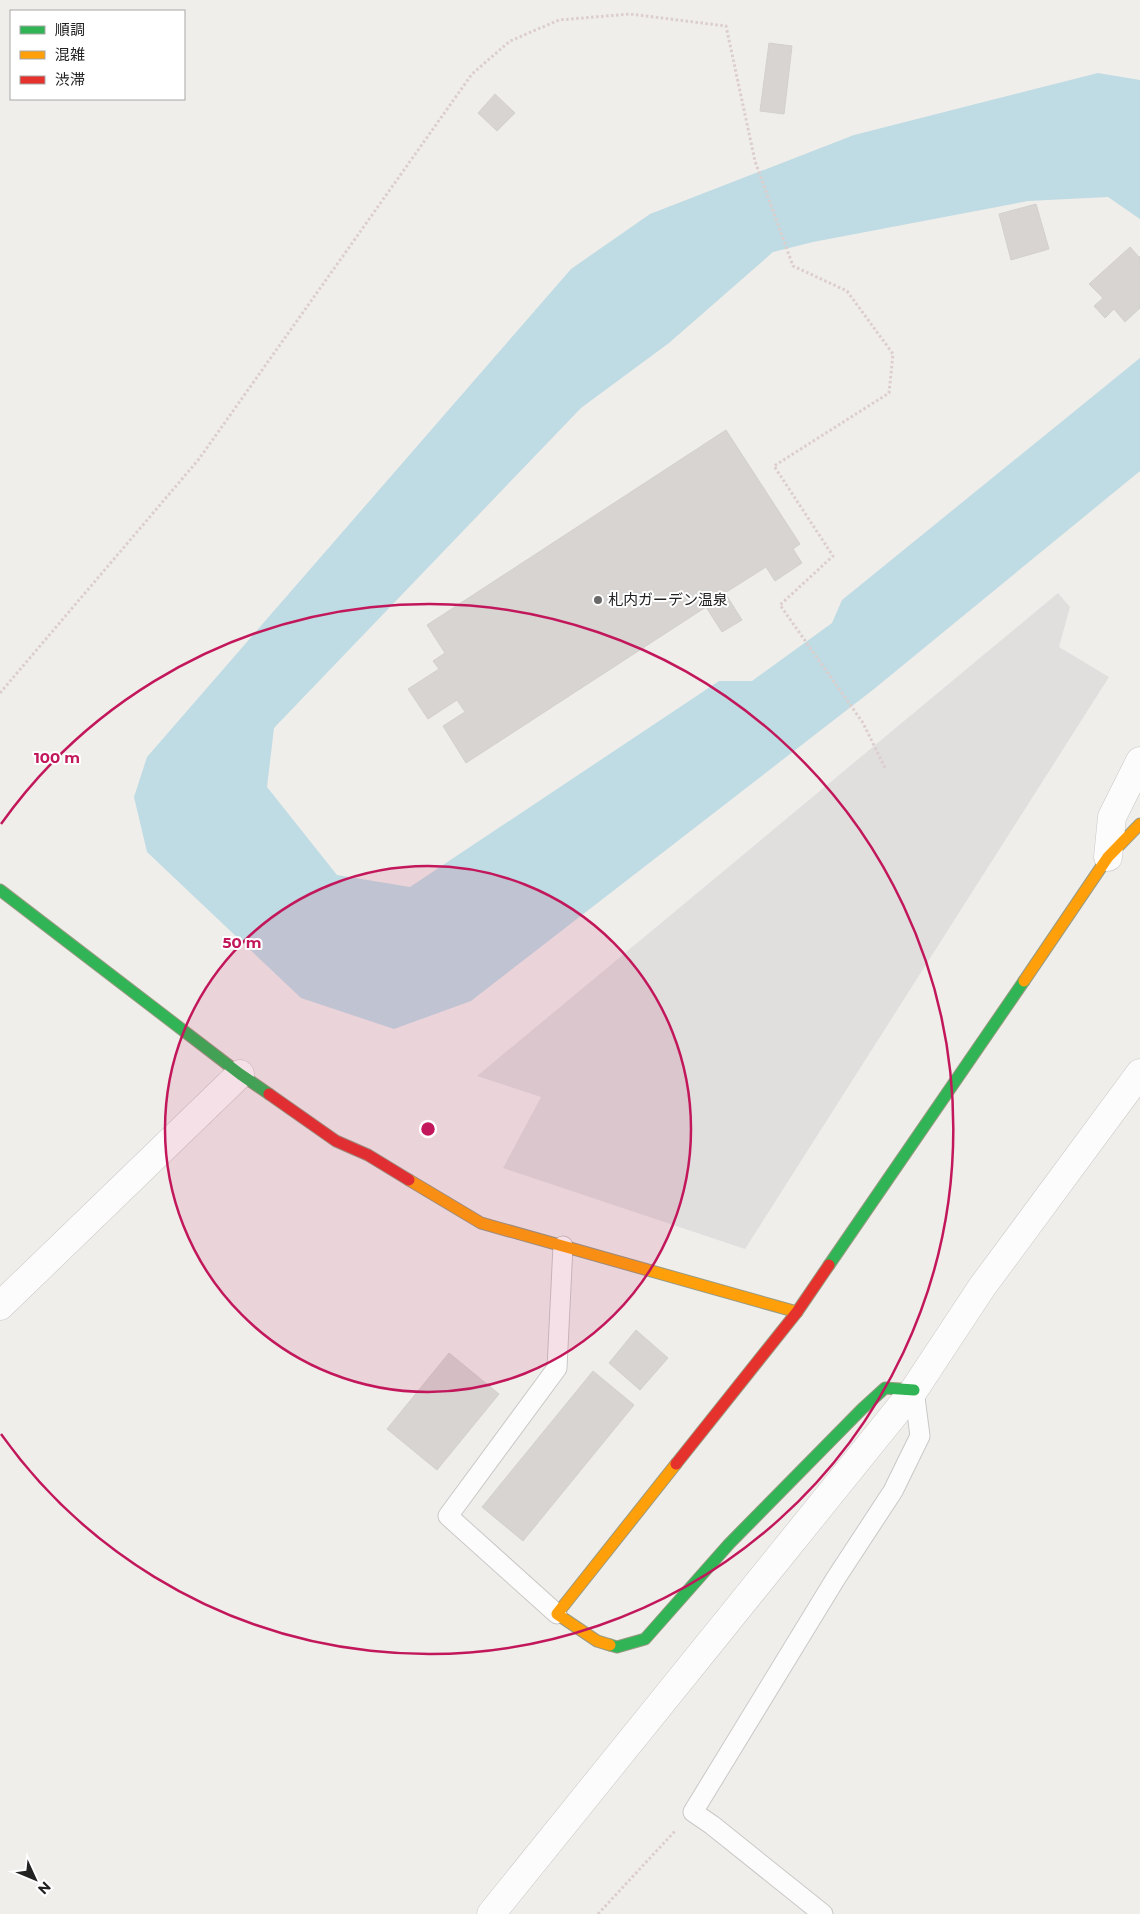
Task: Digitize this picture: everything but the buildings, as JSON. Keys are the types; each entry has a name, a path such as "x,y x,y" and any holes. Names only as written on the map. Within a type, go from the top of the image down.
{"street":[{"path":"1108,857 1112,817 1140,761"},
{"path":"914,1390 885,1388 862,1409 729,1544 645,1639 617,1647 597,1641 557,1614 797,1312 1108,857 1140,824"},
{"path":"0,890 240,1074 336,1141 368,1155 481,1223 797,1312"},
{"path":"490,1914 914,1390 982,1287 1140,1073"},
{"path":"0,1306 240,1074"}],"lane":[{"path":"557,1614 448,1516 557,1368 563,1246"},
{"path":"823,1914 712,1825 693,1812 836,1578 893,1491 920,1436 914,1390"}],"path":[{"path":"0,693 199,459 472,74 510,41 559,20 630,14 726,26 755,161 793,266 847,291 893,354 889,393 774,466 833,556 780,605 863,723 886,770"},
{"path":"598,1914 693,1812"}],"shaded area":[{"path":"1058,593 1070,607 1059,647 1109,677 745,1249 503,1168 541,1097 477,1076"}],"water":[{"path":"1098,73 1140,80 1140,219 1108,197 1028,201 813,242 773,252 669,343 581,408 274,728 267,787 337,875 410,887 719,681 752,681 832,623 842,600 1140,358 1140,471 874,689 471,1001 394,1029 301,998 147,852 134,797 147,757 571,269 650,214 854,135"}],"traffic: fast":[{"path":"0,890 240,1074 269,1094"},
{"path":"829,1265 1024,981"},
{"path":"610,1645 617,1647 645,1639 729,1544 885,1388 914,1390"}],"traffic: slow":[{"path":"1024,981 1108,857 1140,824"},
{"path":"409,1180 481,1223 797,1312"},
{"path":"610,1645 597,1641 557,1614 676,1464"}],"traffic: jam":[{"path":"269,1094 336,1141 368,1155 409,1180"},
{"path":"676,1464 797,1312 829,1265"}],"place":[{"name":"札内ガーデン温泉","path":"598,600"}]}
